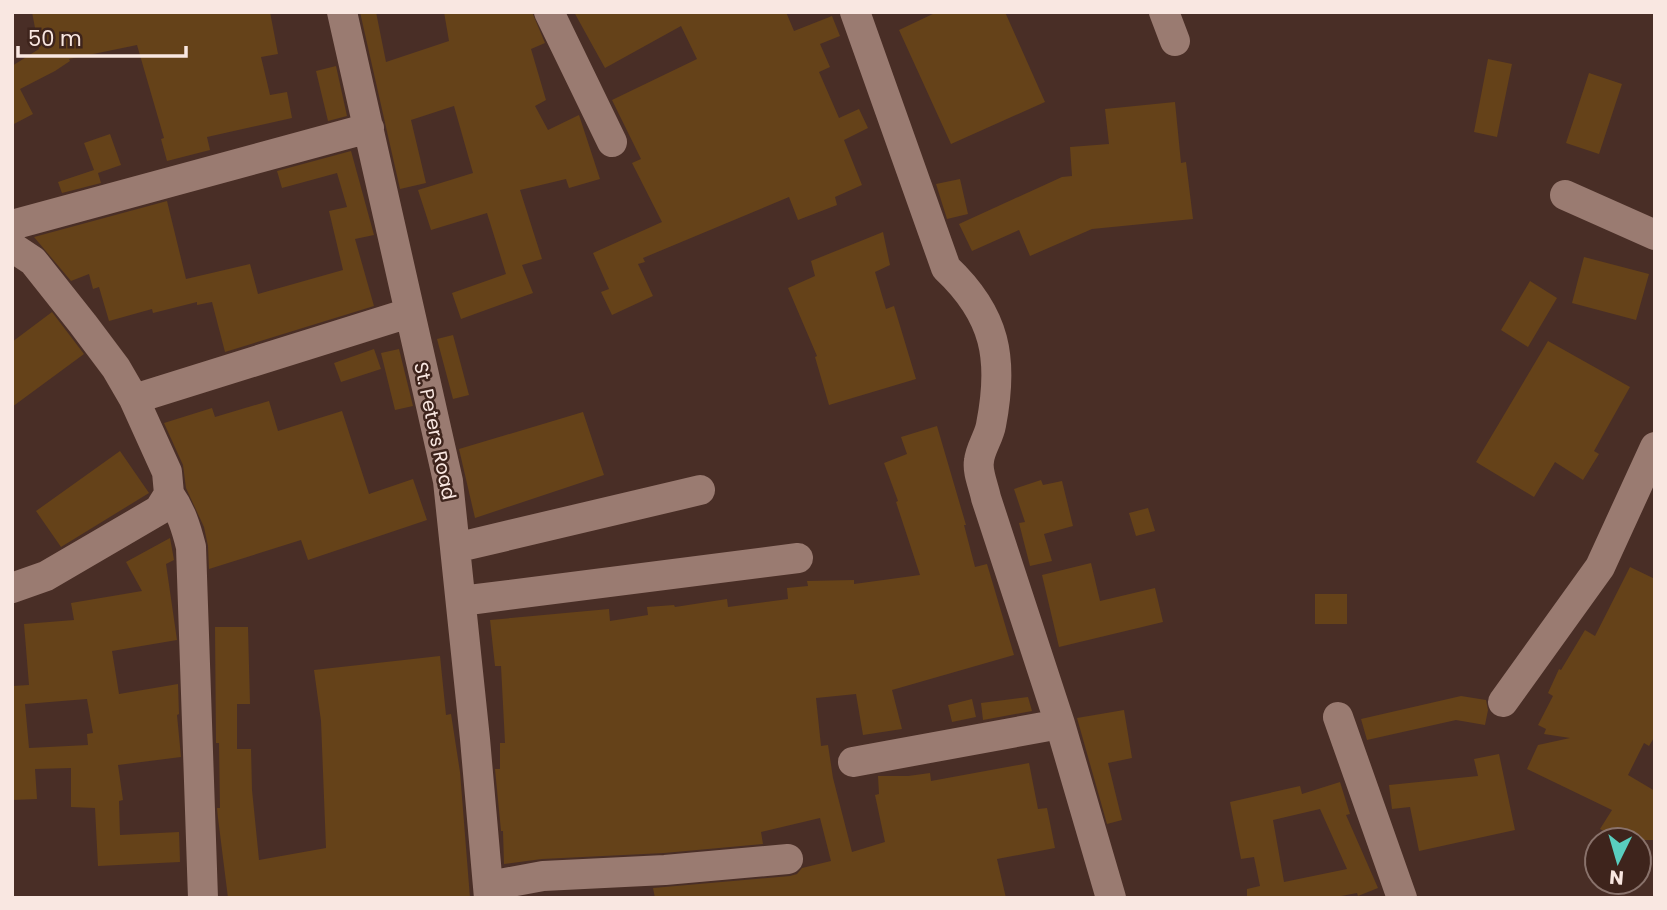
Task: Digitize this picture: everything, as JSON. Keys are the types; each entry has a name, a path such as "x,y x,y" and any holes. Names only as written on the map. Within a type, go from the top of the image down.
{"street":[{"name":"St. Peters Road","path":"342,12 448,481 489,892"},
{"path":"549,12 612,142"},
{"path":"855,12 946,268 968,288 984,314 996,350 994,404 990,429 978,463 986,498 1060,724 1111,898"},
{"path":"1164,12 1175,41"},
{"path":"12,225 369,128"},
{"path":"1565,195 1655,235"},
{"path":"12,247 33,261 116,368 167,472 169,494 179,507 186,525 191,547 203,898"},
{"path":"134,400 409,313"},
{"path":"1503,702 1600,567 1655,447"},
{"path":"455,548 700,490"},
{"path":"12,588 46,576 159,510 169,494"},
{"path":"461,601 798,558"},
{"path":"1338,717 1402,898"},
{"path":"853,762 1060,724"},
{"path":"489,892 543,876 665,870 788,859"}],"building":[{"path":"32,12 270,12 278,54 261,57 270,95 287,92 292,118 207,137 210,150 167,161 161,139 164,138 137,45 69,59 70,61 55,71 20,89 33,114 12,125 12,66 39,49"},
{"path":"360,12 376,12 386,62 449,41 444,12 532,12 545,43 531,49 546,100 535,106 548,130 579,115 600,179 569,188 566,179 520,190 542,259 522,265 533,293 461,319 452,293 506,274 487,213 431,230 418,190 473,173 454,106 411,120 426,183 400,189"},
{"path":"574,12 786,12 794,31 832,16 840,36 820,44 830,67 819,72 839,118 859,109 868,128 844,140 862,185 835,197 837,205 798,220 789,197 643,258 645,262 638,264 653,296 612,315 601,292 609,289 593,253 662,222 632,163 641,159 612,100 697,59 681,26 605,68"},
{"path":"937,12 1005,12 1045,102 951,144 899,30"},
{"path":"1488,59 1512,64 1497,137 1474,132"},
{"path":"336,66 347,116 328,121 316,71"},
{"path":"1589,73 1622,84 1599,154 1566,143"},
{"path":"1175,102 1181,163 1186,162 1193,219 1092,229 1030,256 1019,230 972,251 959,224 1062,177 1072,176 1070,147 1109,144 1105,109"},
{"path":"110,134 121,165 98,173 101,183 62,193 58,182 94,170 84,143"},
{"path":"351,151 374,235 355,239 374,306 225,352 212,302 197,305 197,302 153,313 152,309 109,321 99,287 93,289 89,274 71,281 34,237 167,201 186,279 250,264 258,294 343,270 329,211 347,207 337,173 282,188 277,171"},
{"path":"960,179 968,214 947,219 936,184"},
{"path":"883,232 890,265 875,272 886,309 894,306 916,379 829,405 815,357 817,356 788,288 815,276 811,261"},
{"path":"1584,257 1649,274 1636,320 1572,303"},
{"path":"1530,281 1557,298 1528,347 1501,330"},
{"path":"52,312 84,354 12,407 12,342"},
{"path":"453,335 469,395 453,399 437,339"},
{"path":"1548,341 1630,387 1594,451 1599,454 1583,480 1555,462 1534,497 1476,462"},
{"path":"374,349 381,369 341,382 334,363"},
{"path":"399,349 413,406 395,410 381,353"},
{"path":"269,401 278,431 342,411 369,494 413,479 427,520 308,560 301,540 209,569 204,527 186,488 183,465 164,423 212,408 215,417"},
{"path":"583,412 604,475 475,518 459,449"},
{"path":"937,426 966,525 975,567 987,564 1014,655 892,690 902,729 863,735 856,694 816,698 821,746 828,745 833,778 852,852 885,842 875,795 879,794 878,776 930,773 931,781 1029,763 1038,809 1047,808 1055,848 997,859 1006,898 655,898 653,888 790,876 797,874 802,868 831,861 820,818 761,832 763,844 504,864 503,831 495,769 500,769 500,743 505,743 501,666 495,666 490,620 609,609 610,621 648,615 647,607 675,607 727,599 728,607 788,599 787,588 808,586 807,581 854,580 854,584 920,575 884,463 907,454 901,437"},
{"path":"120,451 149,493 61,547 36,511"},
{"path":"1041,480 1043,485 1062,481 1073,526 1044,534 1052,561 1030,566 1019,523 1025,522 1014,489"},
{"path":"1148,508 1155,531 1136,536 1129,513"},
{"path":"170,538 174,560 166,564 177,640 112,651 119,694 178,684 177,715 181,757 118,765 123,800 119,801 120,835 179,832 180,862 98,866 95,808 71,807 71,768 35,769 37,799 12,800 12,686 29,685 24,624 74,620 71,603 142,591 126,562","holes":["87,699 93,733 87,734 88,745 29,748 25,704"]},
{"path":"1091,563 1100,601 1155,588 1163,622 1059,647 1042,575"},
{"path":"1630,567 1655,579 1655,736 1649,746 1644,743 1628,775 1655,791 1655,840 1653,826 1602,826 1612,810 1527,769 1538,745 1570,738 1544,734 1546,729 1538,725 1553,696 1548,693 1559,669 1561,670 1585,630 1595,636"},
{"path":"1315,594 1347,594 1347,624 1315,624"},
{"path":"215,627 248,627 250,704 237,704 237,749 251,749 259,860 326,848 321,721 314,670 440,656 446,715 451,714 460,772 470,898 228,898 217,808 220,808 219,743 216,743"},
{"path":"1461,696 1486,700 1488,710 1485,725 1456,720 1367,740 1361,719"},
{"path":"1028,697 1032,711 983,720 981,703"},
{"path":"972,699 976,717 952,722 948,705"},
{"path":"1124,710 1132,758 1108,763 1122,820 1107,824 1077,718"},
{"path":"1499,754 1515,830 1419,851 1410,807 1392,809 1389,785 1478,776 1474,759"},
{"path":"1340,782 1350,814 1346,815 1378,888 1358,896 1357,893 1331,898 1247,898 1247,889 1260,886 1254,857 1241,859 1230,802 1300,786 1302,794","holes":["1320,809 1347,869 1284,882 1273,820"]}]}
